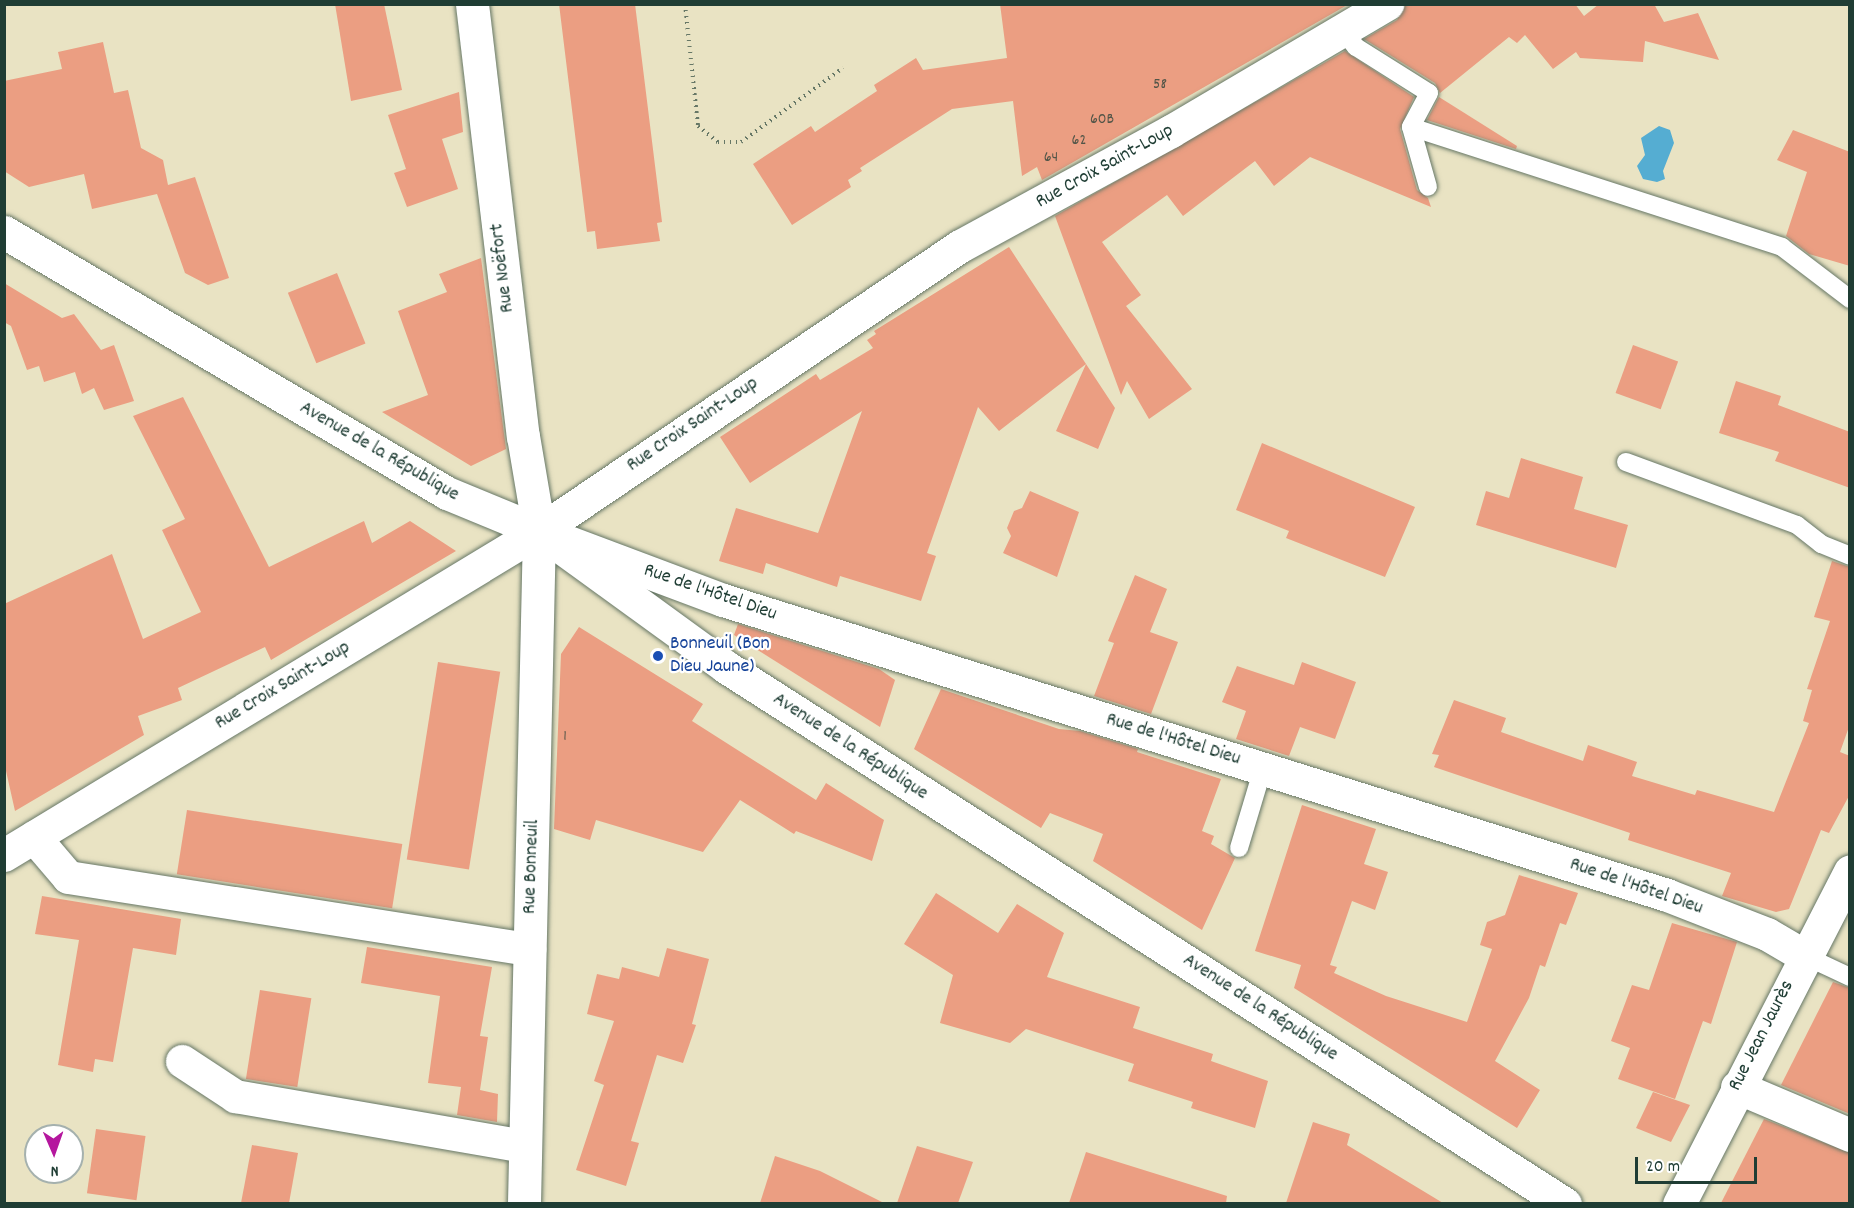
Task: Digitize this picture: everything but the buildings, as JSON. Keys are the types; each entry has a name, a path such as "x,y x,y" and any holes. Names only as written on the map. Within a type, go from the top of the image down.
{"street":[{"name":"Rue Noëfort","path":"472,4 523,436 539,531"},
{"name":"Rue Croix Saint-Loup","path":"4,855 539,531 960,246 1172,131 1387,4"},
{"name":"Avenue de la République","path":"4,232 440,490 539,531 726,667 1565,1203"},
{"name":"Rue de l'Hôtel Dieu","path":"539,531 723,600 1667,895 1767,934 1803,955"},
{"name":"Rue Bonneuil","path":"524,1203 539,531"},
{"path":"34,837 68,877 529,949"},
{"name":"Rue Jean Jaurès","path":"1679,1203 1803,955 1850,871"},
{"path":"182,1061 235,1096 524,1146"},
{"path":"1737,1087 1850,1135"}],"lane":[{"path":"1343,30 1356,48 1429,93 1411,127 1428,187"},
{"path":"1411,127 1782,247 1850,299"},
{"path":"1626,462 1797,525 1821,544 1850,556"},
{"path":"1239,848 1263,768"},
{"path":"1803,955 1850,977"}],"path":[{"path":"685,4 698,126 717,142 741,142 843,68"}],"water":[{"path":"1659,126 1670,130 1674,143 1663,171 1665,179 1657,182 1643,179 1637,166 1645,155 1641,138"}],"place":[{"name":"Bonneuil (Bon Dieu Jaune)","path":"658,656"}]}
